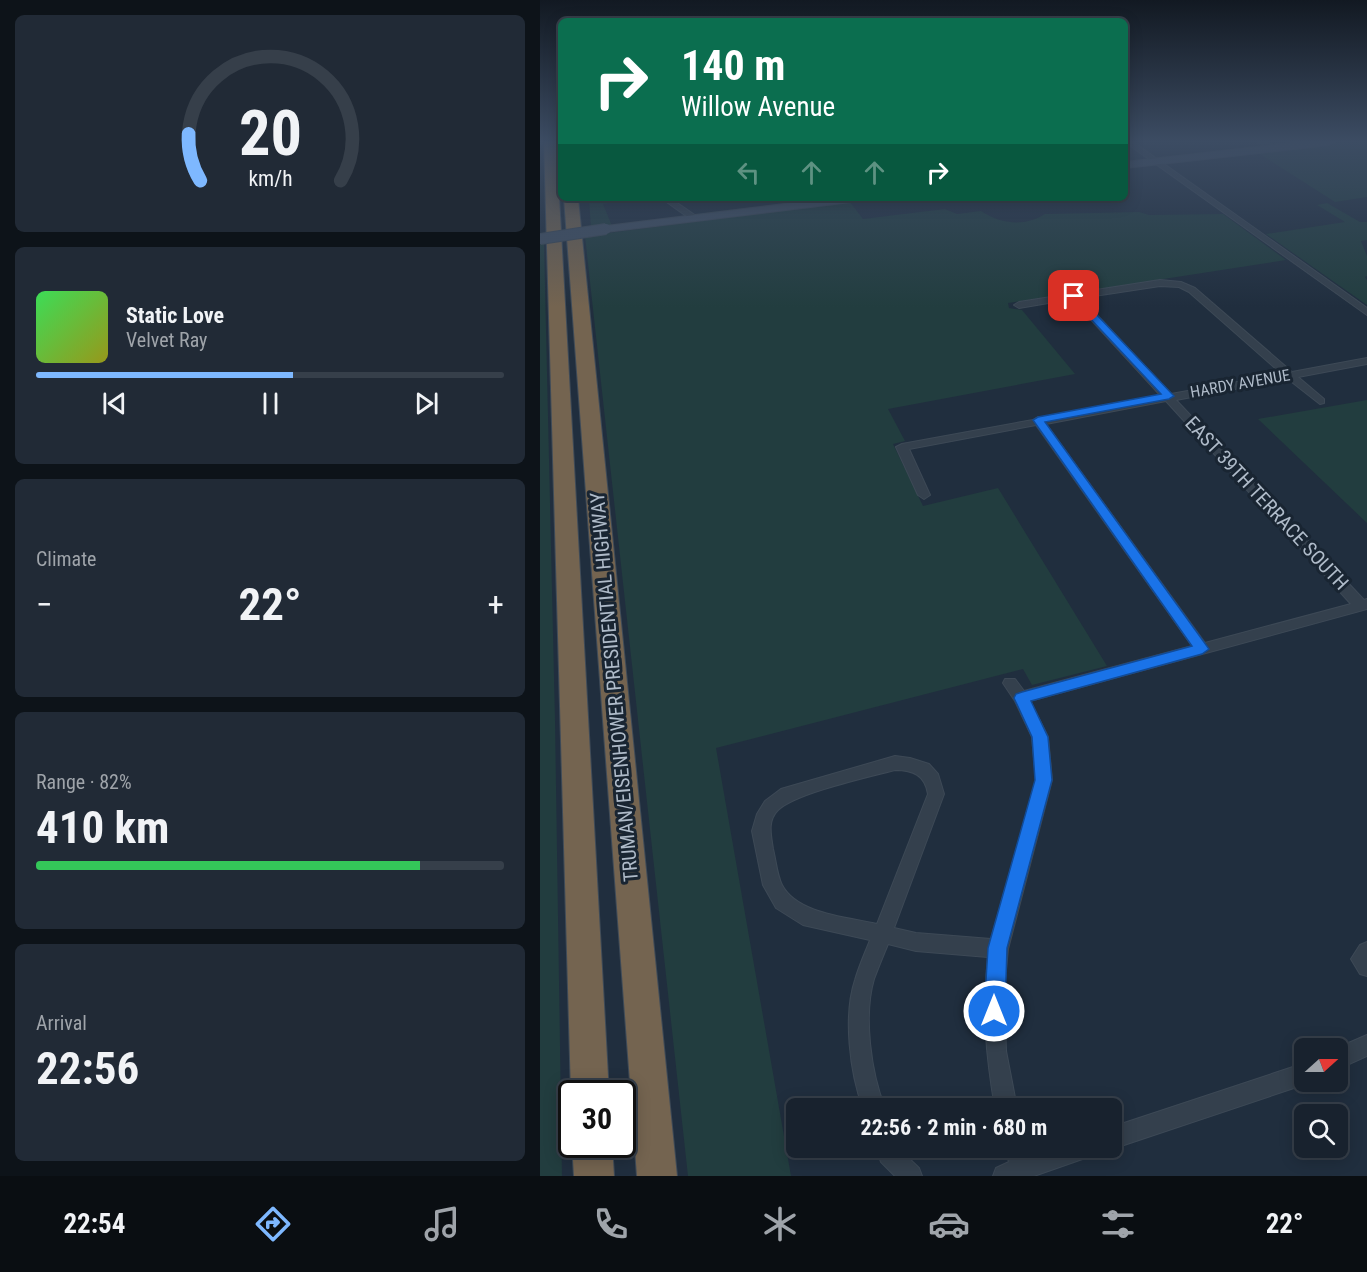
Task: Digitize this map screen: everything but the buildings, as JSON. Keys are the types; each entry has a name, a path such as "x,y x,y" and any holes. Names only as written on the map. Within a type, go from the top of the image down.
{"highway":[{"name":"TRUMAN/EISENHOWER PRESIDENTIAL HIGHWAY","path":"552,197 589,1080"},
{"name":"TRUMAN/EISENHOWER PRESIDENTIAL HIGHWAY","path":"571,201 657,1176"},
{"path":"593,1158 594,1176"}],"street":[{"path":"1204,197 1367,312"},
{"path":"669,201 695,218"},
{"path":"540,239 834,201"},
{"path":"1019,305 1160,283 1175,284 1192,291 1320,401"},
{"name":"EAST 39TH TERRACE SOUTH","path":"1074,296 1364,605"},
{"name":"HARDY AVENUE","path":"924,495 902,447 1038,420 1367,361"},
{"path":"1038,420 1202,649"},
{"path":"1022,698 1364,605"},
{"path":"1004,1098 996,1051 994,990 998,948 1044,780 1040,737 1022,698 1010,683"},
{"path":"870,1098 865,1084 858,1012 864,981 883,935 936,794 935,783 929,773 920,766 895,763 787,794 768,810 763,819 761,831 772,885 782,902 803,916 883,935 916,942 998,948"},
{"path":"1367,951 1361,959 1367,967"},
{"path":"1348,1054 1367,1045"},
{"path":"1122,1135 1294,1078"},
{"path":"894,1158 911,1176"},
{"path":"1017,1167 1048,1158"}],"green space":[{"path":"1327,197 1367,197 1367,197 1335,202"},
{"path":"589,201 619,201 603,204 612,226 591,228"},
{"path":"850,202 863,219 945,209 957,214 981,211 996,219 1013,222 1029,221 1045,214 1139,212 1149,215 1223,214 1286,260 1008,303 1009,308 1022,310 1075,374 888,409 905,441 893,444 923,506 998,488 1107,666 1032,685 1023,669 716,748 786,1158 791,1176 688,1176 585,236"},
{"path":"1327,203 1360,222 1367,222 1367,240 1361,241 1367,256 1367,276 1365,277 1367,305 1266,234 1345,222 1317,205"},
{"path":"544,242 561,1080 558,1080 558,1158 562,1158 562,1176 540,1176 540,243"},
{"path":"1367,400 1367,523 1258,419"}],"route":[{"path":"994,1011 998,948 1044,780 1040,737 1022,698 1202,649 1038,420 1169,396 1074,296"}]}
